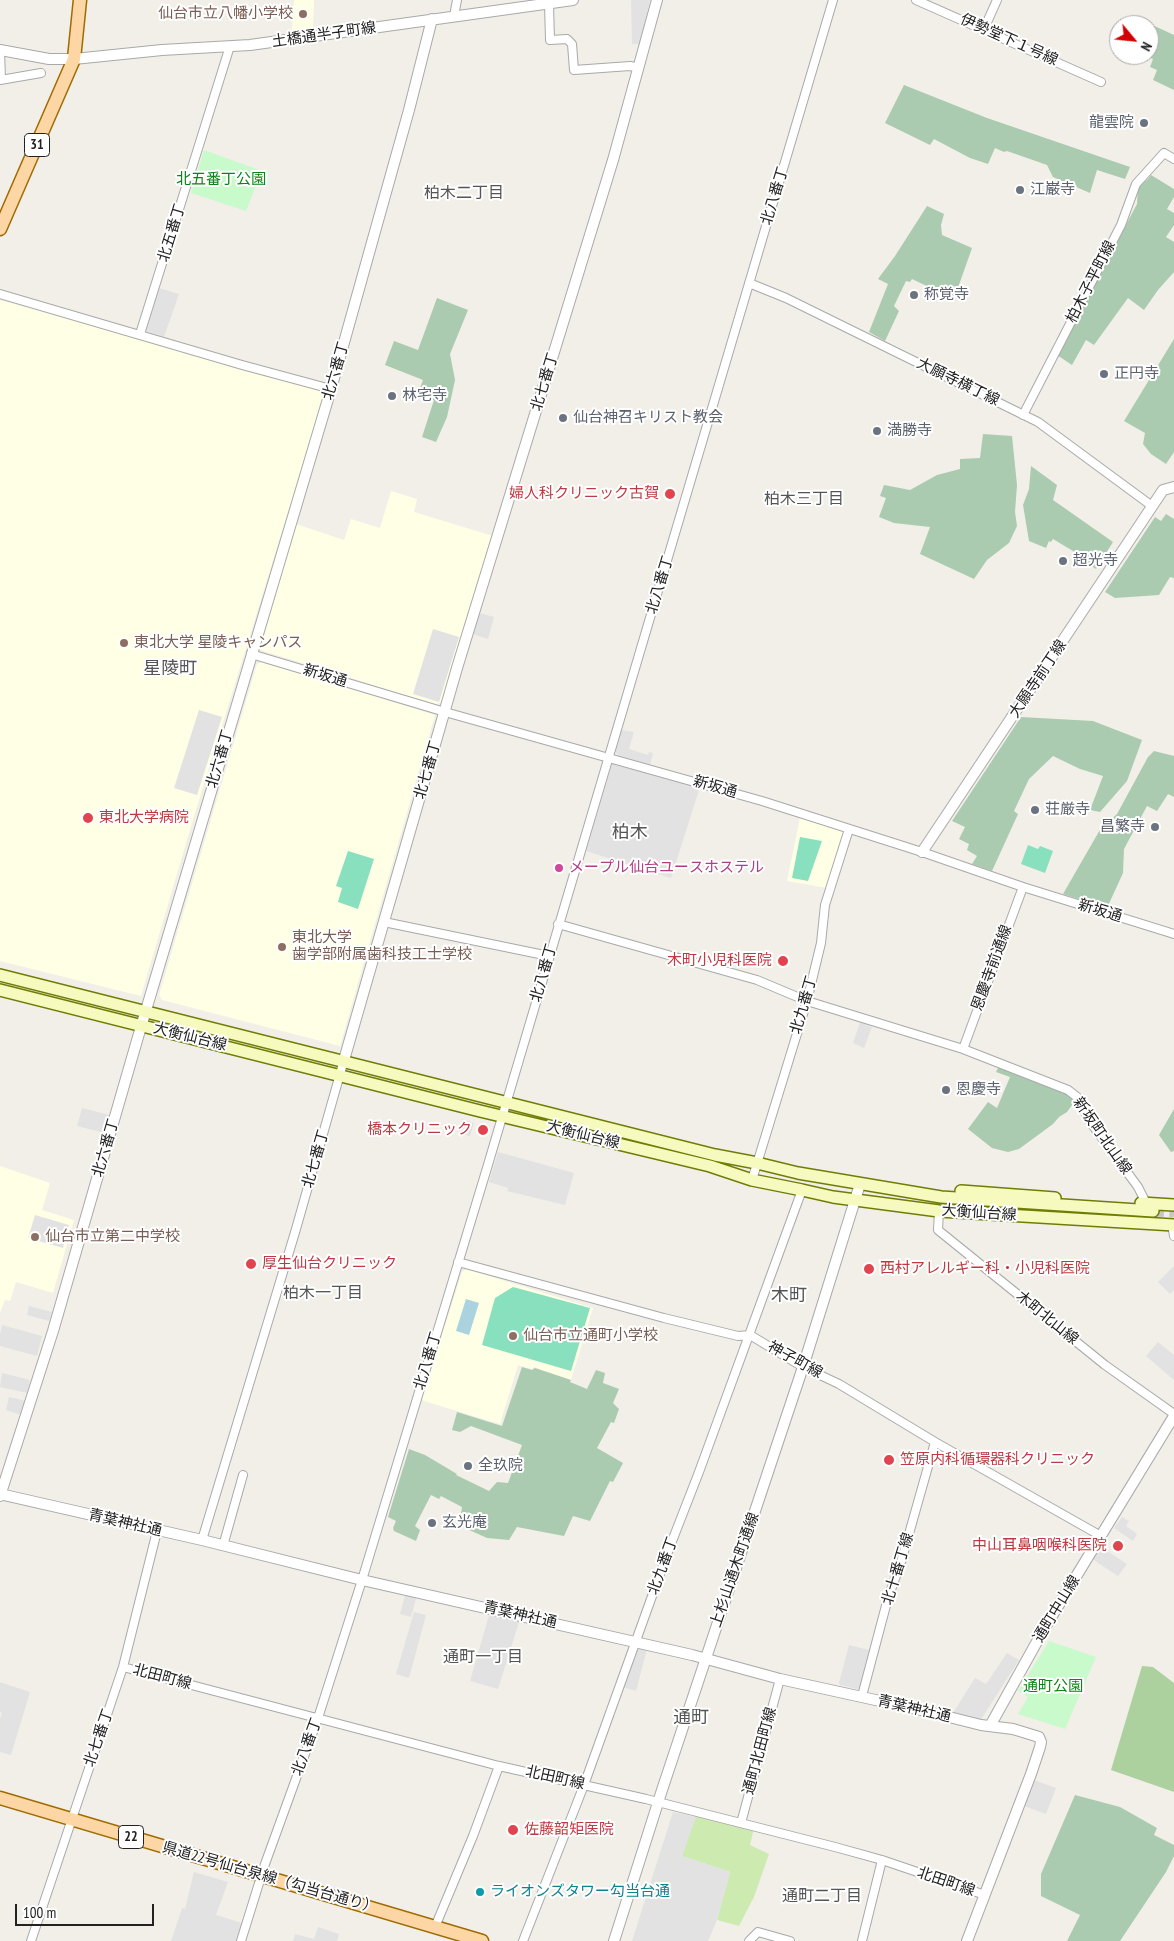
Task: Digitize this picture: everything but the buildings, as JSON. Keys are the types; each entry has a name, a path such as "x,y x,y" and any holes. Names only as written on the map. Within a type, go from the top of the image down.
{"main road":[{"name":"31","path":"0,229 74,59 80,0"},
{"name":"大衡仙台線","path":"0,974 344,1060 715,1156 757,1163 798,1173 887,1188 1149,1207 1174,1205"},
{"name":"大衡仙台線","path":"0,990 502,1116 710,1166 752,1180 802,1190 856,1200 939,1211 1173,1224"},
{"name":"県道22号仙台泉線（勾当台通り）","path":"0,1798 482,1941"}],"street":[{"path":"454,16 457,0"},
{"name":"土橋通半子町線","path":"0,50 49,59 74,59 162,50 230,46 302,38 573,0"},
{"name":"北七番丁","path":"202,1540 296,1228 445,712 600,206 657,0"},
{"name":"北八番丁","path":"241,1941 318,1718 362,1580 502,1116 833,0"},
{"name":"伊勢堂下１号線","path":"916,0 1101,82"},
{"path":"984,30 997,0"},
{"path":"549,4 550,40 567,39 572,44 574,70 630,66 639,68"},
{"name":"北六番丁","path":"0,1495 53,1331 251,654 331,389 407,119 432,19"},
{"name":"北五番丁","path":"140,334 230,46"},
{"path":"0,50 1,80 41,72"},
{"name":"柏木子平町線","path":"1023,415 1121,225 1136,184 1164,153 1174,159"},
{"name":"大願寺横丁線","path":"749,283 786,298 1038,422 1152,506"},
{"path":"0,294 331,389"},
{"name":"大願寺前丁線","path":"922,852 1163,490 1174,488"},
{"name":"新坂通","path":"251,654 445,712 607,758 704,783 922,852 1022,887 1174,934"},
{"name":"北九番丁","path":"752,1180 807,1001 821,943 825,904 849,829"},
{"name":"恩慶寺前通線","path":"963,1049 1022,887"},
{"path":"384,922 549,956"},
{"name":"新坂町北山線","path":"558,924 758,980 807,1001 963,1049 1068,1090 1082,1106 1091,1123 1138,1187 1149,1207"},
{"name":"上杉山通木町通線","path":"614,1941 705,1658 803,1367 860,1184"},
{"name":"北九番丁","path":"522,1941 584,1785 634,1643 750,1335 802,1190"},
{"name":"木町北山線","path":"939,1211 938,1230 1105,1365 1174,1415"},
{"path":"1173,1224 1174,1236"},
{"name":"神子町線","path":"458,1262 664,1318 738,1336 750,1335 803,1367 839,1384 935,1442 1101,1536"},
{"name":"通町中山線","path":"990,1726 1044,1629 1174,1415"},
{"name":"北十番丁線","path":"862,1696 886,1605 901,1562 935,1442"},
{"path":"223,1546 243,1475"},
{"name":"青葉神社通","path":"0,1495 202,1540 362,1580 705,1658 780,1679 990,1726 1013,1729 1039,1737 1040,1747 1031,1774 985,1895"},
{"name":"北七番丁","path":"31,1941 123,1666 157,1531"},
{"name":"北田町線","path":"123,1666 499,1766 658,1802 882,1860 985,1895"},
{"name":"通町北田町線","path":"741,1823 780,1679"},
{"path":"436,1927 499,1766"},
{"path":"862,1941 882,1860"},
{"path":"967,1941 985,1895"},
{"path":"748,1941 758,1932 790,1941"}],"shaded area":[{"name":"仙台市立八幡小学校","path":"294,0 314,0 313,28 292,30"},
{"path":"631,0 650,0 640,44 632,44"},
{"path":"1159,28 1174,35 1174,90 1153,80 1157,70 1150,67 1151,65 1159,65"},
{"path":"904,85 987,118 1130,167 1125,179 1097,170 1090,193 1053,177 1047,165 1007,151 1004,152 995,148 988,164 970,158 934,139 930,145 885,123"},
{"path":"1151,175 1174,189 1174,197 1167,209 1174,213 1174,225 1166,237 1174,242 1174,272 1144,310 1128,298 1094,345 1086,340 1072,365 1057,355 1137,204 1138,186"},
{"path":"927,206 944,214 941,225 942,235 972,248 954,299 912,279 910,282 906,281 894,306 899,311 885,341 869,332 888,284 878,279"},
{"path":"159,288 179,294 164,337 146,331"},
{"path":"437,298 468,310 450,354 455,380 447,417 436,442 422,437 434,400 418,393 423,380 385,365 394,341 418,350"},
{"name":"東北大学 星陵キャンパス","path":"0,300 325,392 192,823 141,996 0,961"},
{"path":"1174,339 1174,452 1166,464 1151,454 1143,444 1145,433 1124,421"},
{"path":"983,434 1012,436 1017,485 1015,512 1017,526 1009,543 987,560 974,579 920,554 930,527 894,523 879,517 886,498 880,496 884,485 910,490 937,475 960,469 960,459 980,458"},
{"path":"1031,466 1057,485 1053,500 1113,542 1096,569 1082,560 1083,557 1053,539 1051,542 1049,541 1046,548 1029,541 1023,505 1029,489"},
{"name":"東北大学 星陵キャンパス","path":"391,491 417,499 414,512 493,536 441,703 435,704 260,650 296,524 344,540 351,519 380,528"},
{"path":"1166,514 1174,519 1174,578 1170,577 1159,595 1115,598 1105,592 1155,517 1161,521"},
{"path":"479,613 494,617 488,639 472,634"},
{"path":"433,629 459,637 439,702 413,694"},
{"name":"東北大学 星陵キャンパス","path":"262,662 435,715 340,1046 162,1000 159,995 257,664"},
{"path":"199,710 222,717 197,795 174,788"},
{"path":"1021,717 1093,721 1142,740 1127,781 1100,812 1090,810 1103,776 1080,769 1053,756 1029,779 1014,811 1018,814 992,871 972,864 977,856 967,850 969,844 959,839 965,827 952,821"},
{"path":"621,730 634,732 629,749 648,755 649,752 653,753 650,765 618,755 615,751"},
{"path":"1154,751 1174,756 1174,797 1168,794 1157,811 1147,806 1124,849 1123,873 1107,908 1063,894 1101,828 1117,814 1148,757"},
{"path":"612,764 700,787 671,878 586,851"},
{"path":"800,818 846,832 827,888 787,881"},
{"path":"860,1022 872,1027 864,1048 853,1043"},
{"path":"999,1066 1065,1092 1075,1101 1067,1112 1053,1124 1019,1149 1008,1152 992,1148 968,1129 988,1102 997,1108 1010,1077 996,1072"},
{"path":"82,1108 109,1115 105,1133 77,1126"},
{"path":"1174,1109 1174,1151 1171,1152 1159,1135"},
{"path":"462,1119 474,1123 470,1136 458,1133"},
{"path":"498,1152 574,1173 565,1205 507,1191 508,1188 489,1182"},
{"name":"仙台市立第二中学校","path":"0,1166 50,1183 42,1210 74,1220 53,1293 16,1282 10,1301 5,1300 0,1313"},
{"path":"35,1215 69,1225 63,1248 28,1238"},
{"path":"1174,1266 1174,1290 1170,1294 1158,1282"},
{"name":"仙台市立通町小学校","path":"466,1269 593,1308 571,1380 534,1367 532,1369 518,1365 500,1424 422,1399 462,1272"},
{"path":"29,1306 52,1312 49,1321 27,1315"},
{"path":"2,1325 42,1336 37,1356 0,1346"},
{"path":"1158,1342 1174,1355 1174,1380 1146,1356"},
{"path":"522,1367 532,1370 535,1368 571,1380 570,1382 587,1389 596,1370 605,1373 603,1383 619,1389 613,1403 619,1409 614,1423 611,1422 597,1448 623,1463 613,1482 610,1481 590,1521 573,1516 564,1536 517,1527 509,1540 487,1538 467,1529 472,1519 461,1513 462,1507 441,1496 439,1499 431,1495 415,1526 420,1530 416,1541 394,1531 393,1528 396,1521 388,1517 409,1449 425,1455 456,1475 489,1491 497,1482 508,1483 522,1445 471,1426 460,1432 452,1430 457,1412 502,1426"},
{"path":"2,1373 30,1380 27,1393 0,1387"},
{"path":"9,1397 26,1401 22,1415 6,1410"},
{"path":"1122,1517 1129,1521 1126,1526 1137,1534 1133,1541 1114,1528"},
{"path":"1101,1547 1127,1564 1118,1576 1092,1559"},
{"path":"406,1592 417,1595 411,1617 400,1614"},
{"path":"414,1612 426,1615 409,1678 396,1674"},
{"path":"490,1612 520,1619 498,1689 470,1681"},
{"path":"849,1645 873,1651 861,1690 840,1685 839,1683"},
{"path":"637,1648 647,1649 636,1691 623,1687"},
{"path":"1007,1653 1019,1660 982,1718 980,1720 953,1713 975,1678 986,1684"},
{"path":"0,1682 30,1692 11,1755 0,1752 0,1719 2,1713 0,1712"},
{"path":"1034,1780 1056,1788 1046,1814 1024,1806"},
{"path":"1075,1795 1120,1807 1157,1828 1154,1835 1174,1845 1174,1856 1166,1872 1120,1941 1067,1941 1080,1915 1041,1896 1041,1874"},
{"path":"673,1812 696,1817 682,1856 730,1872 717,1920 708,1941 632,1941"},
{"path":"194,1872 228,1882 216,1915 242,1923 236,1941 171,1941 182,1908 185,1909"},
{"path":"318,1927 339,1934 337,1941 293,1941 295,1934 314,1939"}],"green space":[{"name":"北五番丁公園","path":"204,150 262,171 246,211 191,193"},
{"path":"800,837 822,841 808,881 792,878"},
{"path":"1028,845 1038,849 1040,846 1053,851 1045,873 1021,864"},
{"path":"348,851 374,859 358,909 338,902 342,888 336,886"},
{"path":"513,1287 590,1308 571,1371 482,1345 495,1298"},
{"name":"通町公園","path":"1049,1641 1096,1657 1065,1729 1018,1714 1028,1697 1018,1691"},
{"path":"1142,1666 1153,1667 1174,1683 1174,1792 1111,1770"},
{"path":"696,1814 754,1828 750,1845 769,1854 754,1897 739,1926 717,1920 730,1872 682,1856"}],"water":[{"path":"466,1299 479,1303 469,1335 456,1331"}],"tunnel":[{"path":"1153,1211 1174,1212"}],"place":[{"name":"仙台市立八幡小学校","path":"303,14"},
{"name":"龍雲院","path":"1144,123"},
{"name":"江巌寺","path":"1020,190"},
{"name":"称覚寺","path":"914,295"},
{"name":"正円寺","path":"1104,374"},
{"name":"林宅寺","path":"392,396"},
{"name":"仙台神召キリスト教会","path":"563,418"},
{"name":"満勝寺","path":"877,431"},
{"name":"婦人科クリニック古賀","path":"670,494"},
{"name":"超光寺","path":"1063,561"},
{"name":"東北大学 星陵キャンパス","path":"124,643"},
{"name":"荘厳寺","path":"1035,810"},
{"name":"東北大学病院","path":"88,818"},
{"name":"昌繁寺","path":"1155,827"},
{"name":"メープル仙台ユースホステル","path":"559,868"},
{"name":"東北大学 歯学部附属歯科技工士学校","path":"282,947"},
{"name":"木町小児科医院","path":"783,961"},
{"name":"恩慶寺","path":"946,1090"},
{"name":"橋本クリニック","path":"483,1130"},
{"name":"仙台市立第二中学校","path":"35,1237"},
{"name":"厚生仙台クリニック","path":"251,1264"},
{"name":"西村アレルギー科・小児科医院","path":"869,1269"},
{"name":"仙台市立通町小学校","path":"513,1336"},
{"name":"笠原内科循環器科クリニック","path":"889,1460"},
{"name":"全玖院","path":"468,1466"},
{"name":"玄光庵","path":"432,1523"},
{"name":"中山耳鼻咽喉科医院","path":"1118,1546"},
{"name":"佐藤韶矩医院","path":"513,1830"},
{"name":"ライオンズタワー勾当台通","path":"480,1892"}],"district":[{"name":"柏木二丁目","path":"464,193"},
{"name":"柏木三丁目","path":"804,499"},
{"name":"星陵町","path":"170,669"},
{"name":"柏木","path":"630,833"},
{"name":"柏木一丁目","path":"323,1293"},
{"name":"木町","path":"789,1296"},
{"name":"通町一丁目","path":"483,1657"},
{"name":"通町","path":"691,1718"},
{"name":"通町二丁目","path":"822,1896"}]}
